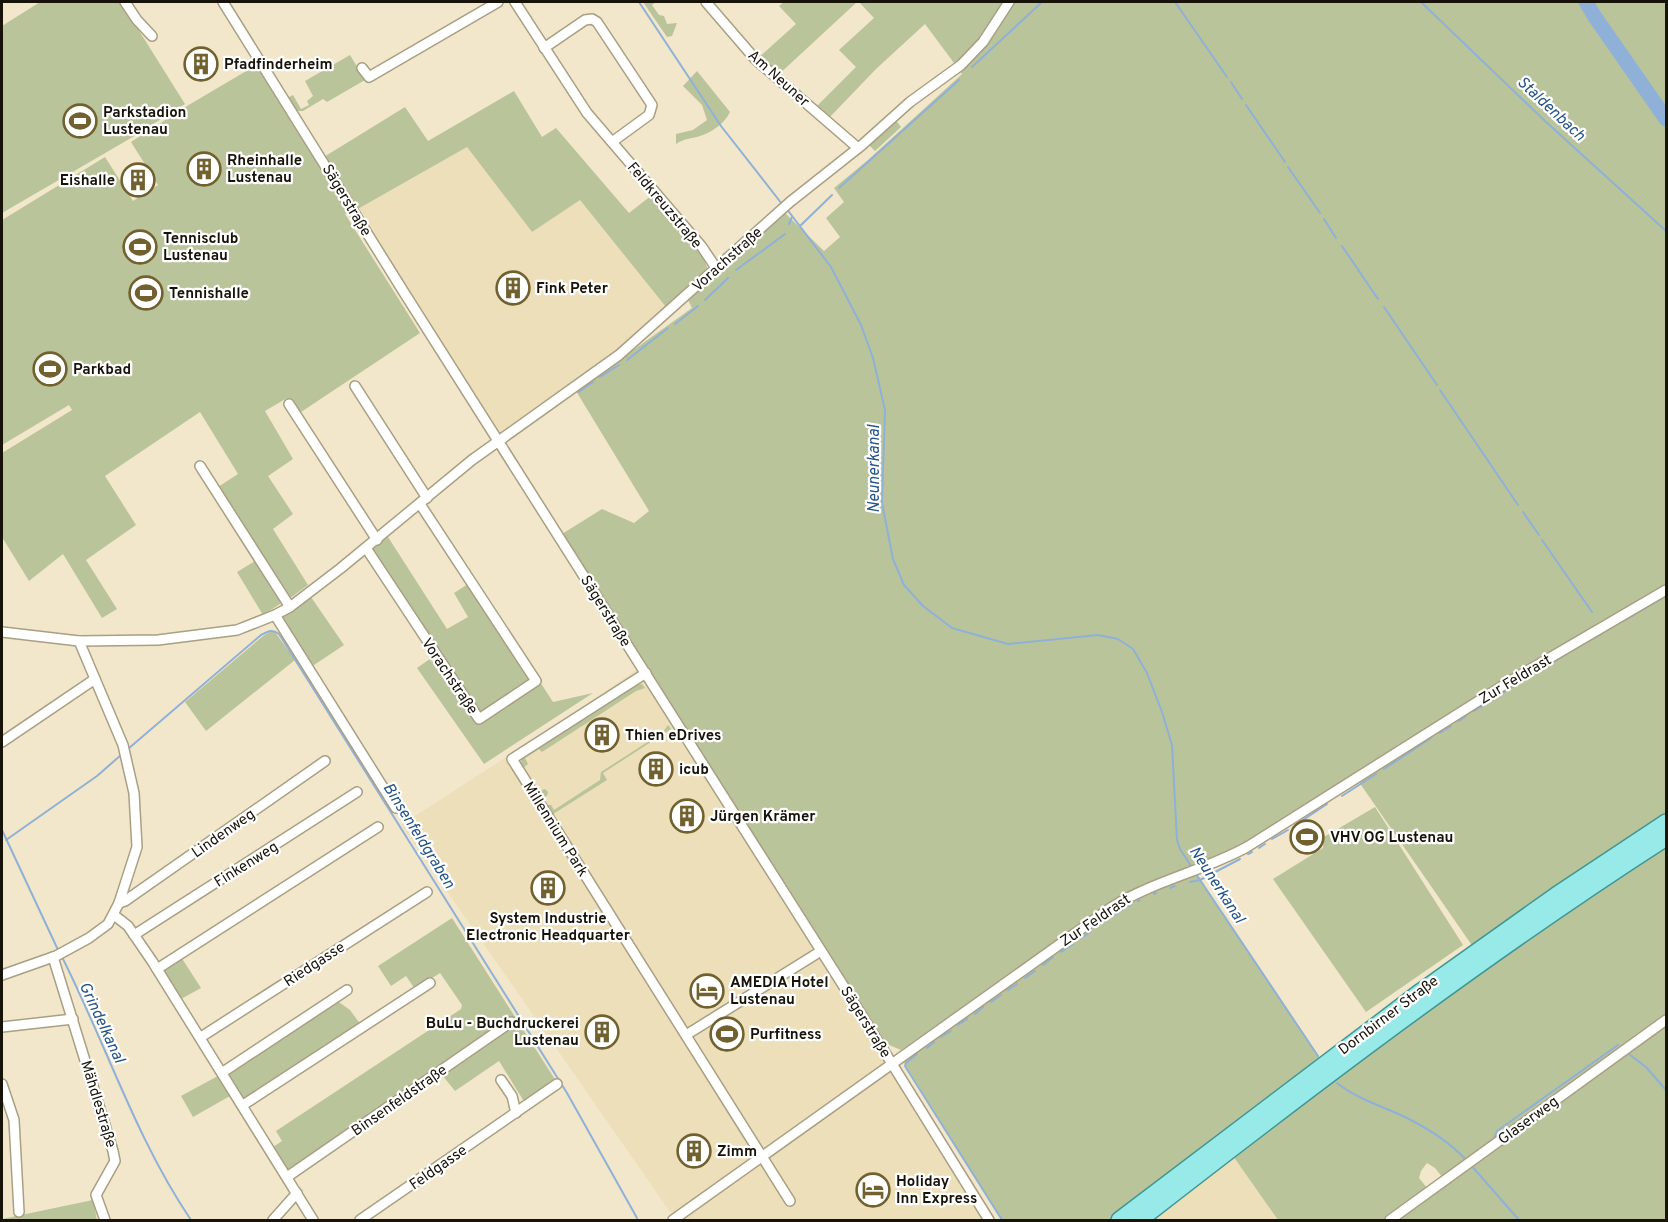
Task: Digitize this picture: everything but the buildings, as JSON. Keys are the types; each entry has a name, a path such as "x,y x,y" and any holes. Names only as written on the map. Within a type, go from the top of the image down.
{"main road":[{"name":"Dornbirner Straße","path":"1119,1221 1421,991 1556,895 1666,822"},
{"name":"Dornbirner Straße","path":"1140,1221 1439,993 1666,838"}],"street":[{"path":"125,2 152,36"},
{"name":"Sägerstraße","path":"223,2 989,1221"},
{"path":"362,68 369,77 498,2"},
{"name":"Feldkreuzstraße","path":"515,2 587,113 696,241 716,268"},
{"name":"Am Neuner","path":"706,2 756,60 858,148"},
{"name":"Vorachstraße","path":"2,632 79,641 158,640 248,627 290,607 377,540 472,460 619,355 789,202 858,148 910,102 965,62 983,42 1009,2"},
{"path":"544,48 585,20 592,19 597,22 652,105 649,115 612,142"},
{"name":"Vorachstraße","path":"355,387 536,681 478,719 366,548"},
{"path":"289,404 377,540"},
{"path":"200,466 290,607"},
{"name":"Zur Feldrast","path":"673,1221 1112,907 1143,890 1199,869 1247,847 1507,683 1666,590"},
{"path":"275,615 396,808"},
{"path":"2,975 54,957 108,924 119,903 137,847 134,793 123,745 79,641"},
{"name":"Millennium Park","path":"646,673 512,759 790,1201"},
{"path":"2,742 95,679"},
{"name":"Lindenweg","path":"119,903 158,880 325,761"},
{"name":"Finkenweg","path":"134,935 357,792"},
{"path":"157,969 378,827"},
{"name":"Riedgasse","path":"201,1037 427,892"},
{"path":"114,915 128,926 157,969 314,1221"},
{"path":"686,1035 821,951"},
{"name":"Mähdlestraße","path":"54,957 113,1150 115,1161 96,1195 105,1221"},
{"path":"243,1105 430,982"},
{"path":"222,1072 347,990"},
{"path":"2,1027 73,1019"},
{"name":"Glaserweg","path":"1390,1221 1666,1020"},
{"name":"Binsenfeldstraße","path":"287,1176 512,1022"},
{"path":"501,1080 512,1096 516,1113"},
{"path":"2,1084 14,1120 19,1212"},
{"name":"Feldgasse","path":"360,1221 558,1084"},
{"path":"273,1221 297,1193"}],"shaded area":[{"path":"467,147 532,232 579,199 669,311 619,355 498,441 354,211"},
{"path":"645,668 990,1220 673,1220 675,1219 401,825 564,720 636,670"},
{"path":"1233,1156 1278,1220 1150,1220"}],"green space":[{"name":"Parkstadion Lustenau","path":"40,2 121,2 185,104 2,213 2,26"},
{"path":"643,2 656,2 652,5 659,15 664,16 667,24 677,23 672,36 667,37"},
{"path":"784,2 857,2 776,77 756,60 796,24 779,6"},
{"path":"859,2 1009,2 983,42 957,67 925,24 876,69 828,119 815,108 856,67 839,50 874,18"},
{"path":"1011,2 1581,2 1666,124 1666,1220 1396,1220 1443,1178 1435,1168 1427,1163 1419,1178 1428,1189 1385,1220 1278,1220 1233,1156 1480,957 1359,782 1305,808 1232,852 1087,920 901,1050 887,1044 562,534 602,509 634,523 649,511 576,391 692,308 688,300 783,211 824,251 840,237 826,218 844,202 834,188 962,74 959,69"},
{"path":"1592,2 1666,2 1666,111 1616,41"},
{"path":"350,55 365,80 327,102 323,99 303,111 297,111 289,97 293,95 301,109 309,105 307,101 313,96 305,81"},
{"path":"260,63 319,160 405,107 428,141 514,91 542,137 556,128 629,213 652,195 693,243 707,269 666,307 580,200 532,232 467,147 345,214 420,333 298,414 287,398 265,411 293,459 268,476 293,514 273,529 308,585 289,599 218,487 238,474 200,412 105,476 136,525 86,560 117,609 102,618 63,554 29,581 2,537 2,453 72,410 69,405 2,445 2,220 105,157 133,201 158,185 131,142"},
{"path":"697,71 730,112 725,120 713,130 676,144 676,134 693,130 707,120 702,105 683,86"},
{"path":"895,119 901,127 875,151 868,144"},
{"path":"388,537 447,629 468,617 454,593 474,580 553,702 593,693 484,764 417,668 437,654 372,550"},
{"path":"257,560 283,602 263,615 237,572"},
{"path":"311,597 344,645 314,665 310,664 283,621 283,617"},
{"path":"270,632 275,632 295,660 206,731 185,702"},
{"path":"642,684 645,688 636,691 542,752 539,749 525,758 528,764 523,768 538,791 545,789 548,792 547,796 540,798 520,767 522,758 635,685"},
{"path":"668,725 671,729 603,773 607,780 550,816 545,807 547,805 551,805 554,810 600,780 601,772 663,732"},
{"path":"1375,807 1463,945 1366,1012 1273,879 1323,848 1324,837"},
{"path":"1196,873 1321,1060 1115,1220 1002,1220 903,1061 1120,905"},
{"path":"452,918 556,1081 525,1103 499,1061 455,1091 438,1070 287,1170 273,1147 282,1141 276,1131 461,1009 462,1005 440,973 415,989 406,976 391,986 378,966"},
{"path":"181,957 201,988 181,999 162,971"},
{"path":"336,1000 350,1010 361,1025 243,1100 228,1074 230,1070"},
{"path":"219,1077 230,1096 193,1117 181,1096"},
{"path":"93,1200 97,1220 2,1220 2,1219"}],"waterway":[{"name":"Neunerkanal","path":"639,2 721,126 782,204"},
{"path":"972,67 1042,2"},
{"path":"1175,2 1227,77"},
{"name":"Staldenbach","path":"1421,2 1545,121 1666,231"},
{"path":"1586,2 1666,119"},
{"path":"839,188 959,80"},
{"path":"1231,82 1242,99"},
{"path":"1246,105 1285,162"},
{"path":"1288,167 1320,213"},
{"path":"800,226 832,195"},
{"name":"Neunerkanal","path":"786,208 831,267 861,325 873,358 885,410 882,503 893,559 904,585 923,606 952,628 1008,644 1098,635 1118,639 1133,649 1147,673 1172,745 1177,840 1193,869"},
{"name":"Neunerkanal","path":"789,224 792,217"},
{"path":"1324,219 1336,238"},
{"path":"736,270 785,234"},
{"path":"1342,246 1378,299"},
{"path":"705,300 728,278"},
{"path":"675,324 698,306"},
{"path":"1384,307 1437,385"},
{"path":"627,360 668,328"},
{"path":"600,377 619,365"},
{"path":"579,392 593,382"},
{"path":"1440,390 1518,505"},
{"path":"1523,512 1539,535"},
{"path":"1542,540 1592,612"},
{"path":"1642,610 1666,596"},
{"path":"1609,628 1634,615"},
{"name":"Binsenfeldgraben","path":"128,749 261,635 270,631 279,634 567,1093 637,1218"},
{"path":"1590,640 1601,634"},
{"path":"1573,650 1582,645"},
{"path":"1542,669 1565,655"},
{"path":"1474,711 1533,674"},
{"path":"1459,721 1466,716"},
{"path":"1440,733 1451,726"},
{"path":"1384,769 1431,738"},
{"name":"Binsenfeldgraben","path":"6,840 97,776 121,755"},
{"path":"1342,796 1376,774"},
{"path":"1297,824 1327,804"},
{"name":"Grindelkanal","path":"2,830 59,952"},
{"path":"1272,839 1288,830"},
{"path":"1259,848 1265,844"},
{"path":"1248,854 1252,852"},
{"path":"1190,882 1200,880 1240,859"},
{"name":"Neunerkanal","path":"1196,874 1318,1056"},
{"path":"1170,888 1175,886"},
{"path":"1114,915 1122,910"},
{"path":"1097,926 1106,920"},
{"path":"1080,939 1090,932"},
{"path":"1061,952 1073,944"},
{"name":"Grindelkanal","path":"62,957 154,1157 191,1220"},
{"path":"1043,965 1053,957"},
{"path":"1025,978 1035,971"},
{"path":"1008,990 1017,984"},
{"path":"991,1002 1001,995"},
{"path":"975,1014 983,1007"},
{"path":"958,1025 967,1019"},
{"path":"941,1037 951,1031"},
{"path":"927,1048 934,1042"},
{"path":"1495,1136 1497,1131 1618,1045"},
{"path":"917,1054 905,1066 1002,1220"},
{"path":"1630,1055 1646,1067 1666,1090"},
{"name":"Neunerkanal","path":"1337,1083 1361,1098 1429,1130 1466,1160"},
{"name":"Neunerkanal","path":"1470,1164 1519,1220"}],"place":[{"name":"Pfadfinderheim","path":"201,64"},
{"name":"Parkstadion Lustenau","path":"80,121"},
{"name":"Rheinhalle Lustenau","path":"204,169"},
{"name":"Eishalle","path":"138,180"},
{"name":"Tennisclub Lustenau","path":"140,247"},
{"name":"Fink Peter","path":"513,288"},
{"name":"Tennishalle","path":"146,293"},
{"name":"Parkbad","path":"50,369"},
{"name":"Thien eDrives","path":"602,735"},
{"name":"icub","path":"656,769"},
{"name":"Jürgen Krämer","path":"687,816"},
{"name":"VHV OG Lustenau","path":"1307,837"},
{"name":"System Industrie Electronic Headquarter","path":"548,888"},
{"name":"AMEDIA Hotel Lustenau","path":"707,991"},
{"name":"BuLu - Buchdruckerei Lustenau","path":"602,1032"},
{"name":"Purfitness","path":"727,1034"},
{"name":"Zimm","path":"694,1151"},
{"name":"Holiday Inn Express","path":"873,1190"}]}
